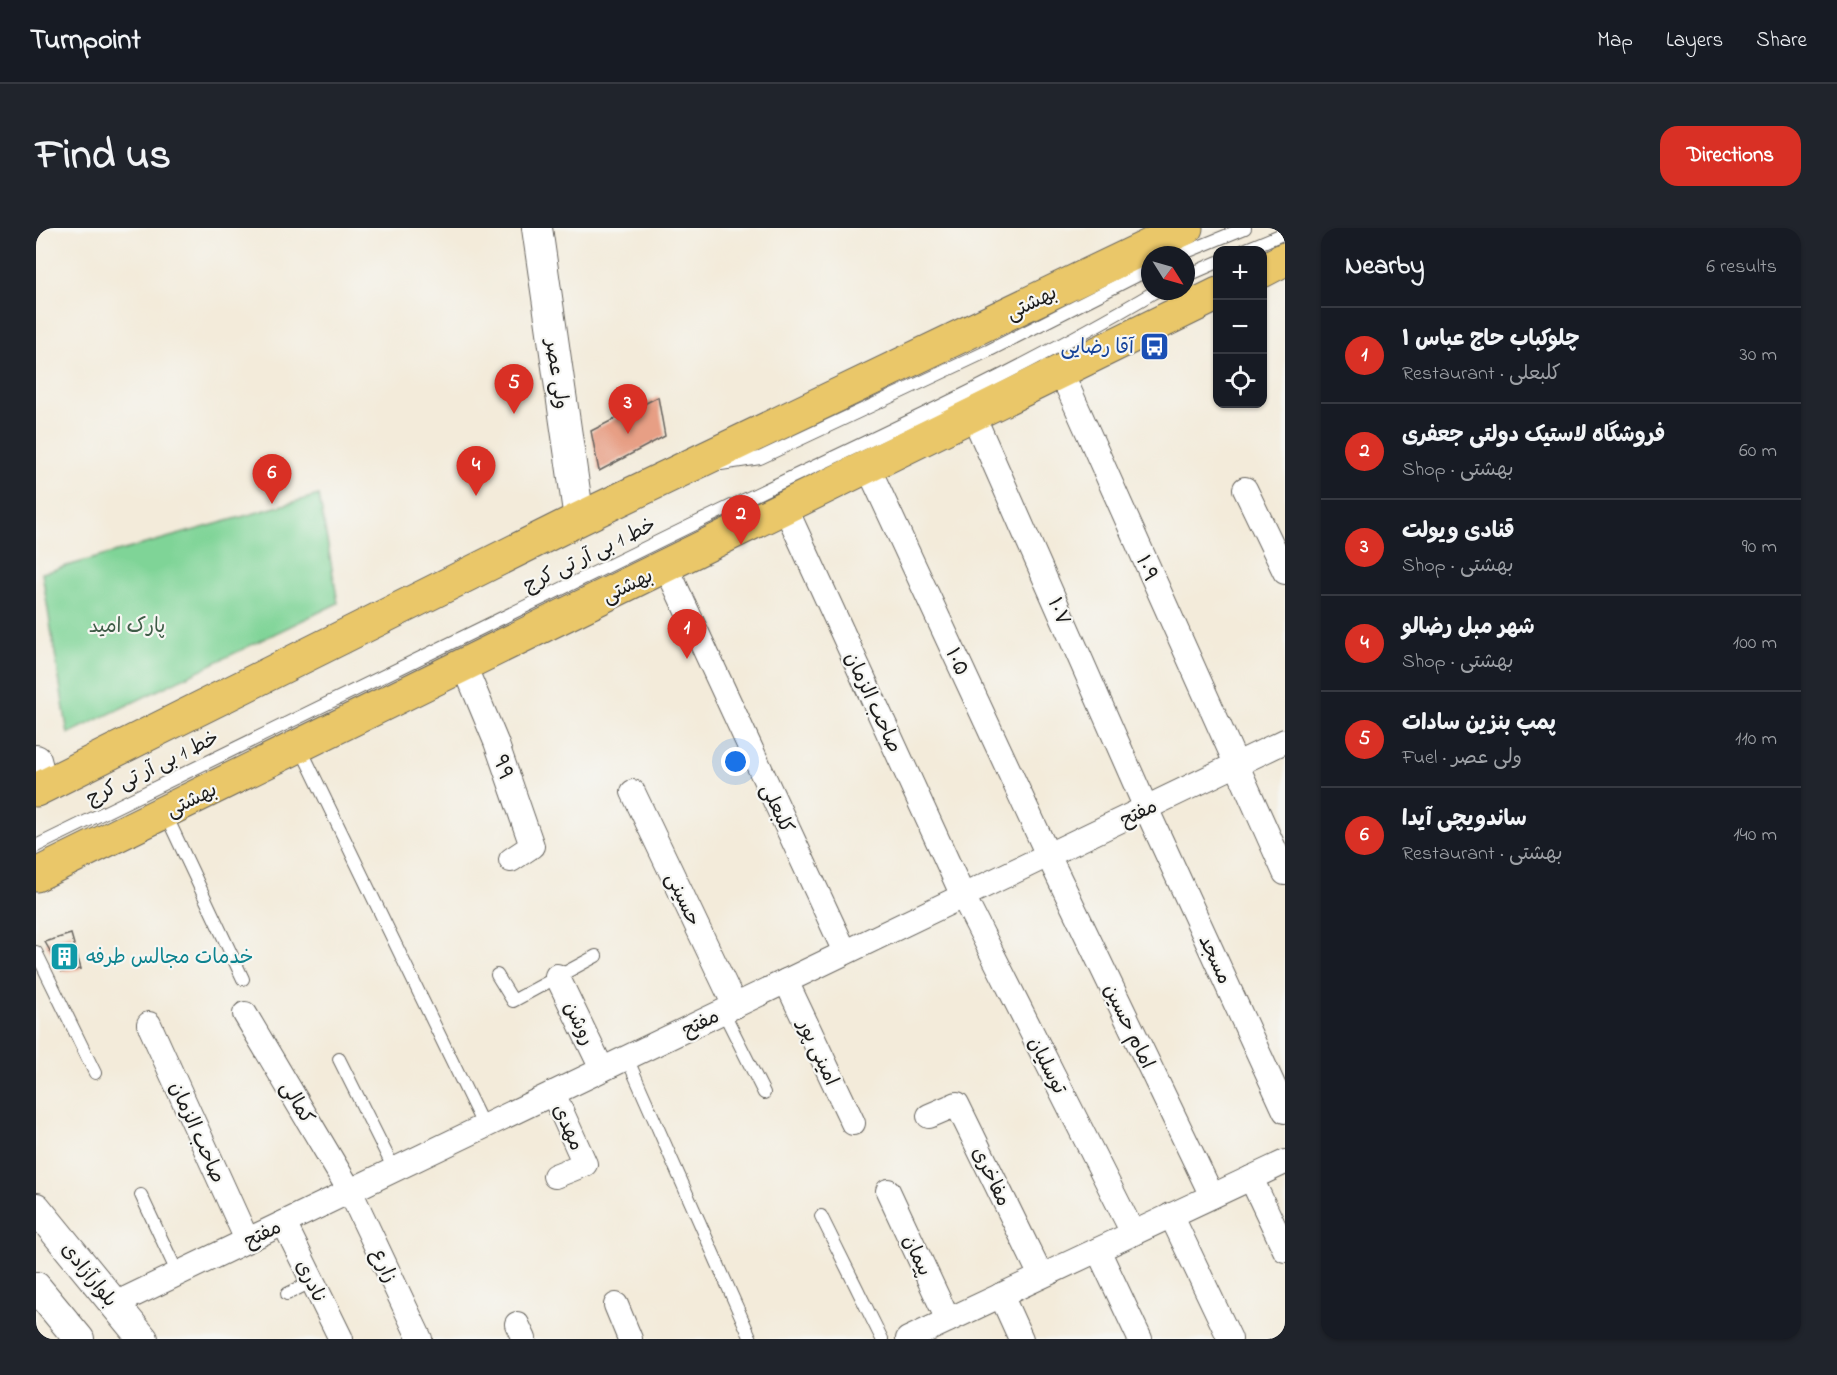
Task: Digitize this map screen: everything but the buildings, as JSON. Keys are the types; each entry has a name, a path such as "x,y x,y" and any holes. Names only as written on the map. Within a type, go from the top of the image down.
{"main road":[{"name":"بهشتی","path":"38,779 1186,228"},
{"path":"1267,269 1285,259"},
{"name":"بهشتی","path":"36,875 1213,296"}],"street":[{"name":"ولی عصر","path":"537,228 579,519"},
{"name":"۱۰۹","path":"1061,372 1285,873"},
{"name":"۱۰۷","path":"973,415 1146,808"},
{"name":"۱۰۵","path":"867,467 1048,855"},
{"path":"1245,489 1285,572"},
{"name":"صاحب الزمان","path":"785,507 963,896"},
{"name":"کلبعلی","path":"666,566 845,952"},
{"name":"۹۹","path":"464,664 496,742 532,846 511,860"},
{"name":"مفتح","path":"115,1304 1285,741"},
{"name":"حسینی","path":"633,792 729,1009"},
{"name":"مسجد","path":"1146,808 1285,1111"},
{"name":"امام حسین","path":"1048,855 1212,1196"},
{"name":"توسلیان","path":"963,896 1133,1233"},
{"name":"روشن","path":"557,976 602,1069"},
{"name":"امینی پور","path":"786,981 853,1123"},
{"name":"کمالی","path":"245,1014 350,1191"},
{"name":"صاحب الزمان","path":"149,1024 247,1240"},
{"name":"مهدی","path":"553,1093 585,1164 555,1176"},
{"name":"مفاخری","path":"929,1116 957,1104 1041,1276"},
{"path":"915,1338 948,1320 1285,1162"},
{"path":"1251,1178 1285,1250"},
{"name":"زارع","path":"350,1191 420,1339"},
{"name":"پیمان","path":"888,1191 948,1320"},
{"name":"بلوارآزادی","path":"36,1208 143,1339"},
{"path":"1171,1215 1230,1339"},
{"name":"نادری","path":"284,1223 341,1339"},
{"path":"1098,1250 1140,1339"},
{"path":"36,1287 79,1339"},
{"path":"1001,1295 1021,1339"},
{"path":"616,1305 630,1339"}],"lane":[{"path":"1195,248 1245,228"},
{"path":"1254,246 1285,233"},
{"path":"1195,272 1213,264"},
{"path":"679,471 760,458 988,351 1141,274"},
{"name":"خط 1 بی آر تی کرج","path":"36,846 344,693 875,438 1078,337 1141,300"},
{"path":"299,746 484,1127"},
{"path":"165,812 243,979"},
{"path":"36,952 95,1073"},
{"path":"497,975 513,1001 596,956"},
{"path":"729,1009 764,1093"},
{"path":"627,1058 751,1339"},
{"path":"339,1059 394,1170"},
{"path":"141,1195 178,1274"},
{"path":"821,1216 882,1339"},
{"path":"288,1294 313,1281"}],"green space":[{"name":"پارک امید","path":"319,495 338,603 68,734 42,573"}],"place":[{"name":"آقا رضایی","path":"1155,346"},
{"name":"پمپ بنزین سادات","path":"514,414"},
{"name":"قنادی ویولت","path":"628,434"},
{"name":"شهر مبل رضالو","path":"476,496"},
{"name":"ساندویچی آیدا","path":"272,504"},
{"name":"فروشگاه لاستیک دولتی جعفری","path":"741,545"},
{"name":"چلوکباب حاج عباس ۱","path":"687,659"},
{"name":"خدمات مجالس طرفه","path":"65,956"}]}
